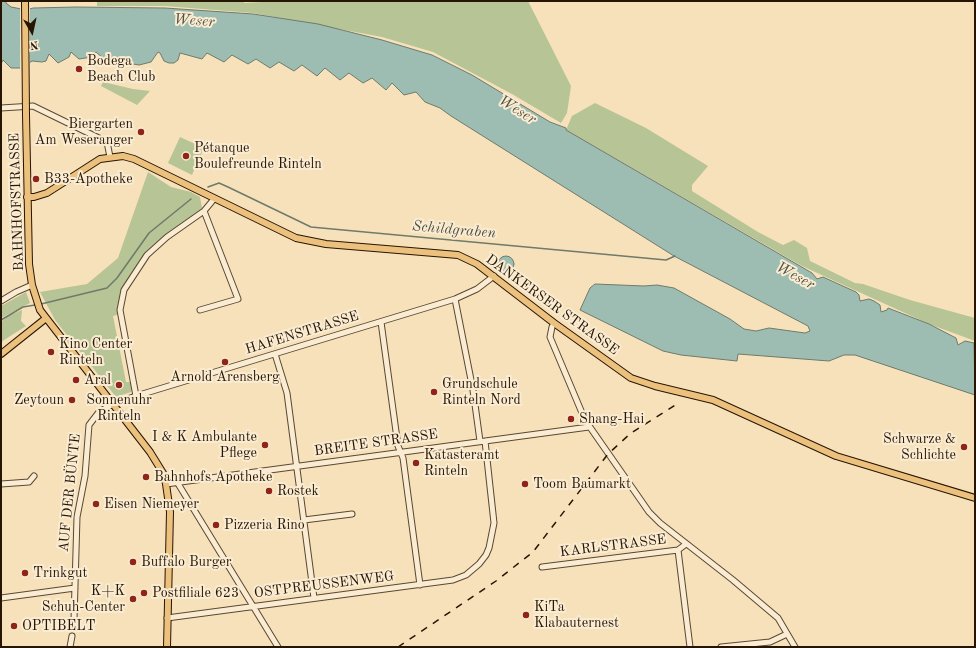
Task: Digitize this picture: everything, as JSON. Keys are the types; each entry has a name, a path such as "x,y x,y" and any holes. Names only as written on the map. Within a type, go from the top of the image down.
{"main road":[{"name":"BAHNHOFSTRASSE","path":"25,1 28,258 32,285 44,317 158,463 166,484 170,512 167,647"},
{"name":"DANKERSER STRASSE","path":"27,197 40,196 47,193 91,164 110,157 122,156 134,160 296,238 326,244 458,255 477,264 554,323 636,380 713,400 836,456 975,498"},
{"path":"1,354 44,317"}],"street":[{"path":"1,108 33,106 107,142 110,157"},
{"path":"136,396 120,310 124,290 147,255 167,237 204,211 214,199"},
{"path":"200,310 238,299 204,211"},
{"name":"HAFENSTRASSE","path":"113,404 455,299 477,289 494,276"},
{"path":"1,301 32,285"},
{"path":"455,299 483,441"},
{"path":"381,322 398,446 403,458 420,585"},
{"path":"554,323 550,337 589,427 649,512 660,524 733,580 778,618 795,647"},
{"path":"275,354 287,393 314,598"},
{"name":"AUF DER BÜNTE","path":"74,620 77,517 85,476 89,426 99,412 113,404"},
{"name":"BREITE STRASSE","path":"166,484 589,427"},
{"name":"OSTPREUSSENWEG","path":"167,618 420,585 460,578 479,564 489,548 492,538 494,510 483,441"},
{"path":"1,484 29,482 34,476"},
{"path":"177,482 278,647"},
{"path":"304,520 352,514"},
{"name":"KARLSTRASSE","path":"542,567 678,550 686,544"},
{"path":"678,550 690,647"},
{"path":"1,598 75,588"},
{"path":"721,647 770,642 787,634"},
{"path":"70,647 72,636"}],"green space":[{"path":"97,1 244,1 244,3 279,1 528,1 571,86 567,113 561,123 512,94 433,52 382,37 253,13 165,6 97,6"},
{"path":"103,82 133,89 150,91 137,105 101,86"},
{"path":"595,103 646,128 708,166 692,185 692,191 758,232 783,245 794,240 807,248 810,261 855,283 863,284 910,300 975,318 975,341 929,324 802,266 566,130 572,116"},
{"name":"Pétanque Boulefreunde Rinteln","path":"180,137 204,148 192,175 168,163"},
{"path":"148,172 171,187 191,192 200,197 202,208 198,213 166,235 122,289 120,314 113,316 126,382 133,382 131,392 116,397 55,320 40,292 87,284 118,258"},
{"path":"26,292 30,303 1,318 1,306"},
{"path":"22,310 21,321 26,326 1,342 1,322 8,316"}],"water":[{"name":"Weser","path":"1,1 6,1 6,3 11,7 27,10 33,8 76,7 165,8 253,14 318,24 382,40 432,55 472,75 550,122 566,128 566,130 812,273 817,279 823,277 856,292 859,295 860,301 869,299 874,301 880,305 881,312 887,310 888,308 929,324 956,338 958,345 965,341 974,343 975,395 855,355 844,355 829,361 738,354 737,361 681,355 663,351 580,310 590,288 595,284 644,286 657,285 674,288 730,319 744,329 756,331 769,328 805,333 810,331 808,326 674,256 440,108 425,102 416,92 404,95 392,83 386,90 372,78 363,83 349,73 340,80 325,68 317,76 302,65 294,71 279,62 270,68 256,59 248,64 232,55 224,62 207,53 202,59 180,53 178,60 174,63 169,63 164,61 158,52 151,62 139,65 104,59 96,52 92,57 79,59 71,52 69,57 58,63 49,54 46,61 32,61 22,68 11,68 3,60 1,64"},
{"path":"506,256 512,258 514,264 512,270 506,272 500,270 498,264 500,258"}],"pier":[{"path":"20,7 30,7 30,64 20,70"}],"waterway":[{"name":"Schildgraben","path":"208,187 219,183 311,227 666,260 675,256"},
{"name":"Schildgraben","path":"41,304 107,288 117,278 149,233 191,199"},
{"name":"Schildgraben","path":"1,320 23,307 35,305"}],"railway":[{"path":"398,647 496,581 533,552 608,454 631,433 677,404"}],"place":[{"name":"Bodega Beach Club","path":"79,69"},
{"name":"Biergarten Am Weseranger","path":"141,132"},
{"name":"Pétanque Boulefreunde Rinteln","path":"186,156"},
{"name":"B33-Apotheke","path":"36,179"},
{"name":"Kino Center Rinteln","path":"51,352"},
{"name":"Arnold Arensberg","path":"225,362"},
{"name":"Aral","path":"76,380"},
{"name":"Sonnenuhr Rinteln","path":"119,385"},
{"name":"Grundschule Rinteln Nord","path":"434,392"},
{"name":"Zeytoun","path":"72,400"},
{"name":"Shang-Hai","path":"571,419"},
{"name":"I & K Ambulante Pflege","path":"265,445"},
{"name":"Schwarze & Schlichte","path":"964,447"},
{"name":"Katasteramt Rinteln","path":"416,463"},
{"name":"Bahnhofs Apotheke","path":"146,477"},
{"name":"Toom Baumarkt","path":"525,484"},
{"name":"Rostek","path":"269,491"},
{"name":"Eisen Niemeyer","path":"96,504"},
{"name":"Pizzeria Rino","path":"216,525"},
{"name":"Buffalo Burger","path":"133,562"},
{"name":"Trinkgut","path":"25,573"},
{"name":"Postfiliale 623","path":"144,593"},
{"name":"K+K Schuh-Center","path":"133,599"},
{"name":"KiTa Klabauternest","path":"526,615"},
{"name":"OPTIBELT","path":"14,626"}]}
